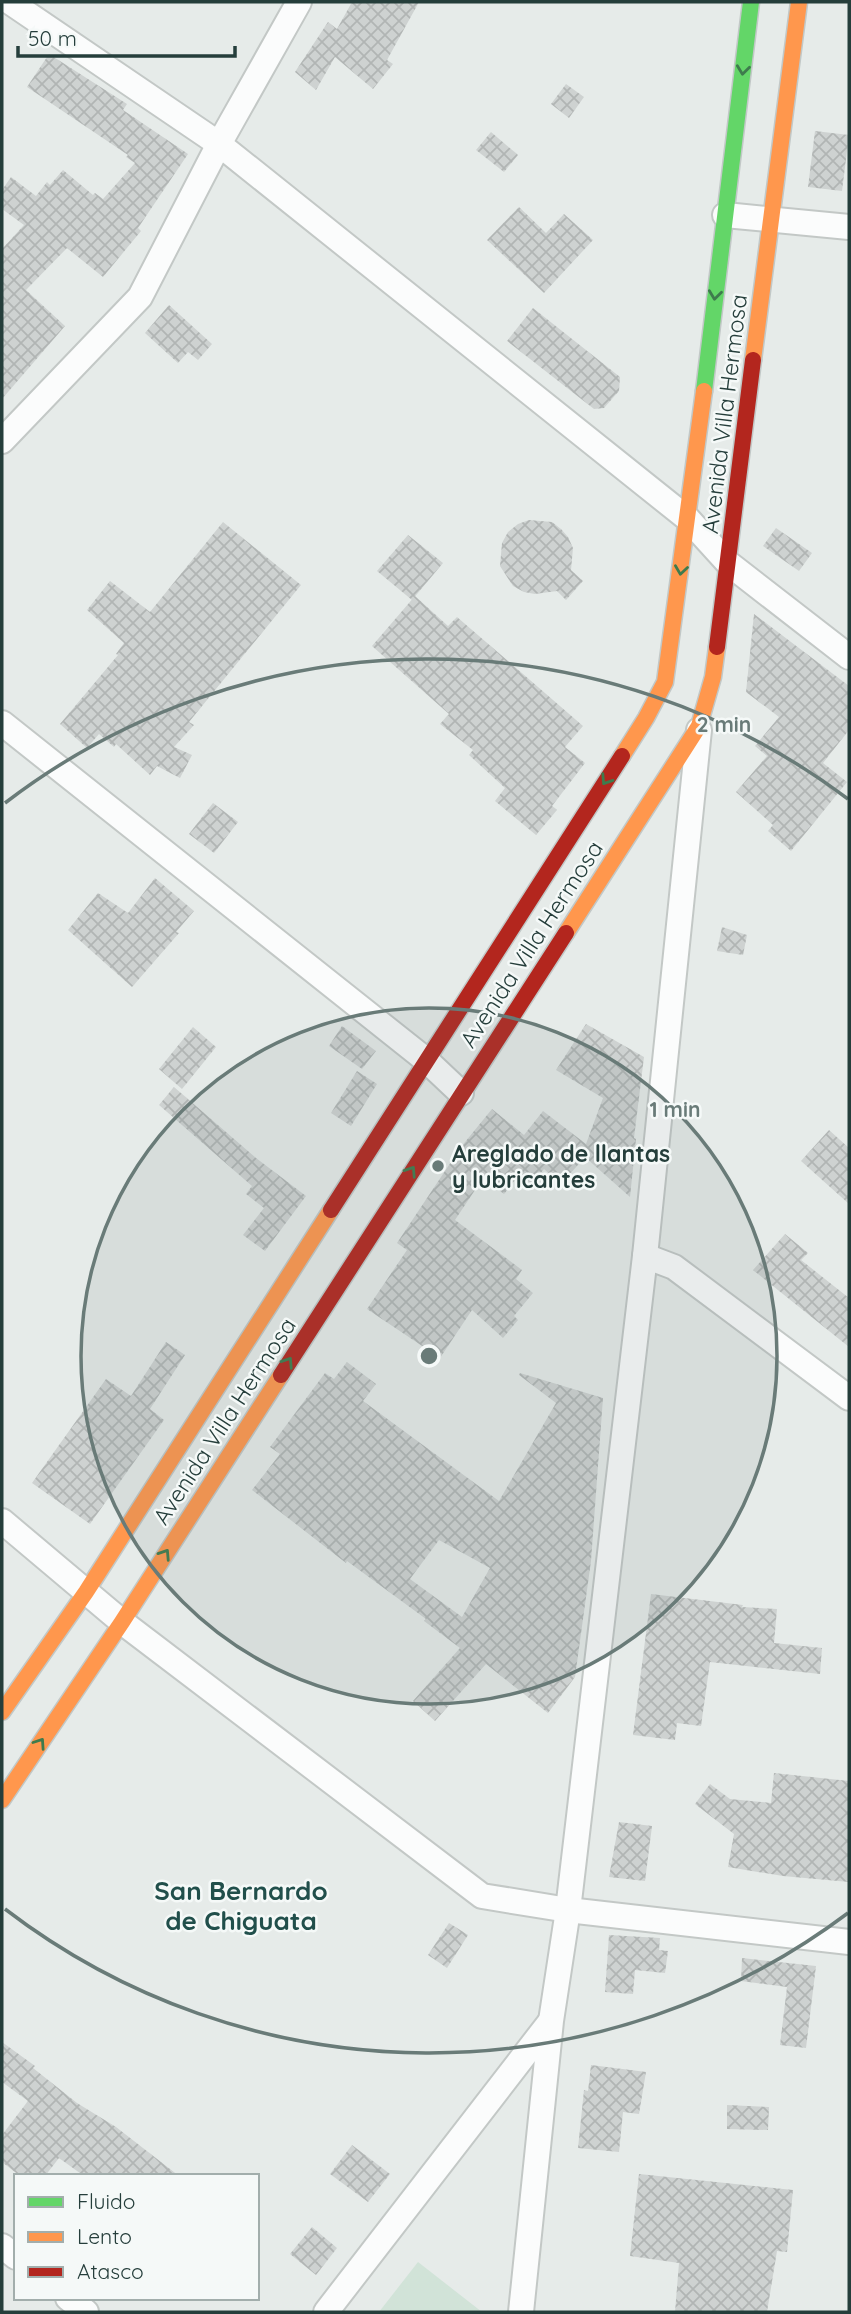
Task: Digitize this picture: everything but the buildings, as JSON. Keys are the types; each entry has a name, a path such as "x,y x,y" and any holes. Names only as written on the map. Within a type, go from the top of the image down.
{"street":[{"path":"10,2 219,144 688,519 728,563 849,657"},
{"path":"2,441 140,297 219,144 299,2"},
{"name":"Avenida Villa Hermosa","path":"2,1712 86,1592 646,718 665,682 688,519 751,2"},
{"name":"Avenida Villa Hermosa","path":"2,1800 122,1622 699,726 713,677 799,2"},
{"path":"725,215 849,227"},
{"path":"2,723 426,1060 461,1093"},
{"path":"521,2312 551,2021 568,1910 645,1256 699,726"},
{"path":"645,1256 674,1267 849,1398"},
{"path":"2,1521 122,1622 482,1896 568,1910 849,1942"},
{"path":"326,2312 551,2021"},
{"path":"71,2300 86,2312"}],"green space":[{"path":"418,2262 482,2312 379,2312"}],"traffic: fast":[{"path":"704,391 751,2"}],"traffic: slow":[{"path":"753,360 799,2"},
{"path":"622,756 665,682 704,391"},
{"path":"566,933 699,726 713,677 717,647"},
{"path":"2,1712 86,1592 331,1210"},
{"path":"2,1800 122,1622 281,1375"}],"traffic: jam":[{"path":"717,647 753,360"},
{"path":"331,1210 622,756"},
{"path":"281,1375 566,933"}],"place":[{"name":"Areglado de llantas y lubricantes","path":"438,1166"}],"district":[{"name":"San Bernardo de Chiguata","path":"241,1905"}]}
